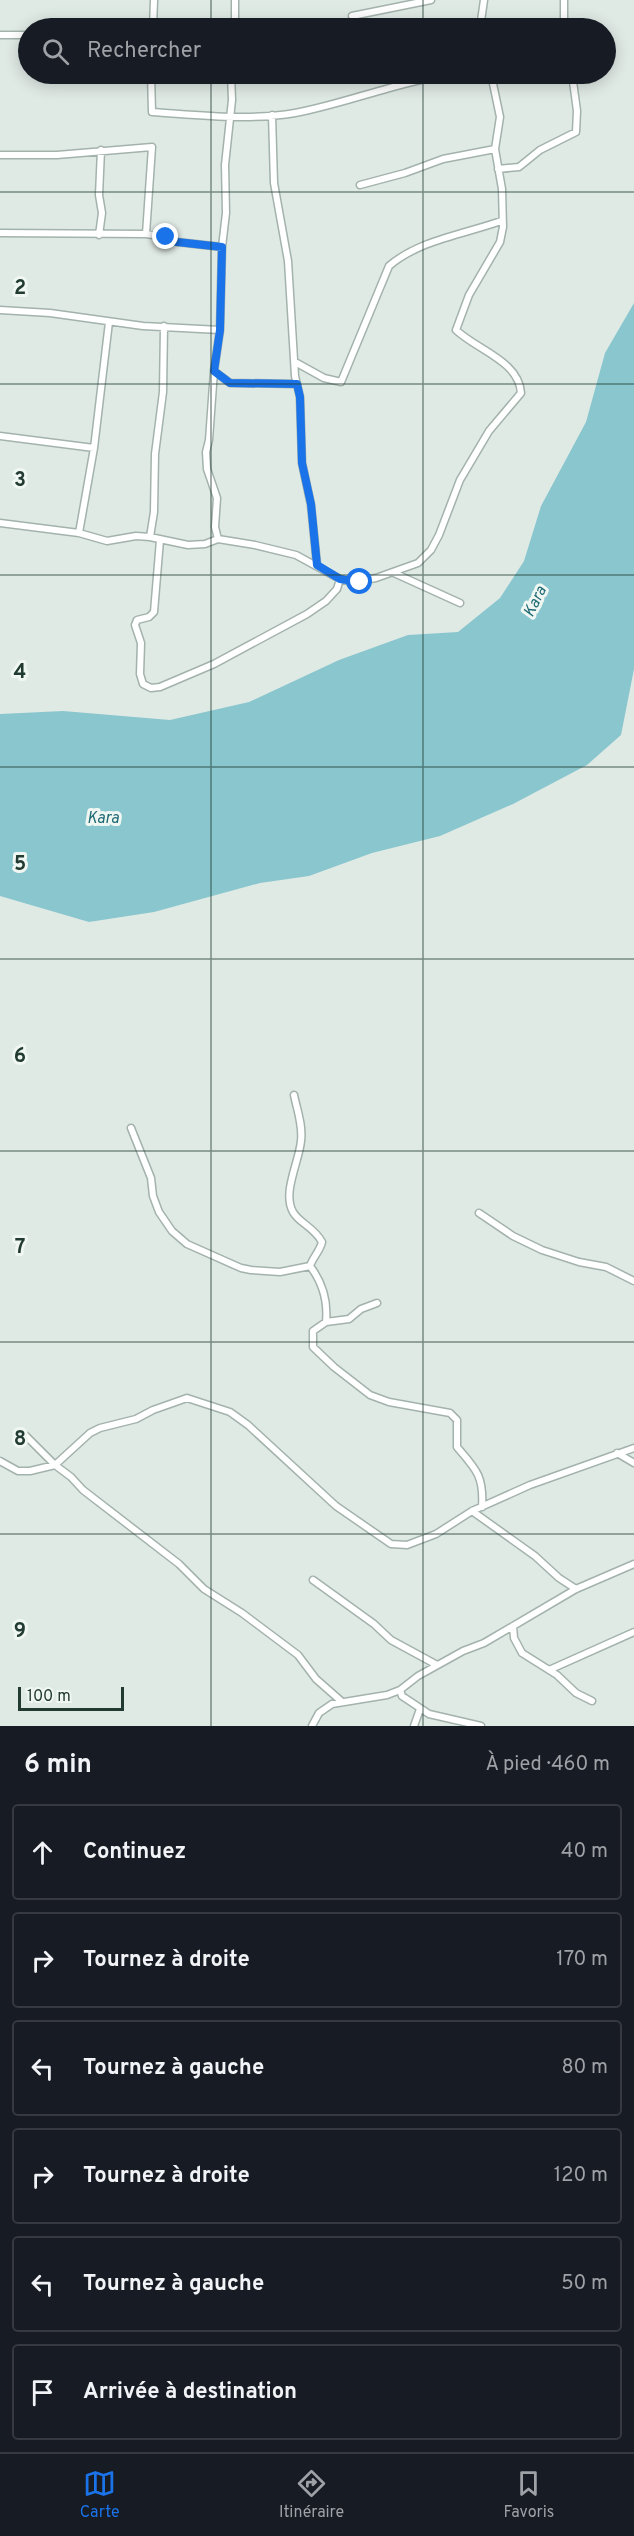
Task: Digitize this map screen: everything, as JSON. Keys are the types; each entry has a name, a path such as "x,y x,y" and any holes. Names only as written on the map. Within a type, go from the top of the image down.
{"street":[{"path":"153,18 154,0"},
{"path":"235,0 235,18"},
{"path":"352,16 431,0"},
{"path":"481,18 484,0"},
{"path":"564,0 564,18"},
{"path":"0,35 18,35"},
{"path":"151,84 152,112 229,117 296,112 400,84"},
{"path":"218,539 215,527 217,498 207,469 206,452 220,330 222,247 226,213 225,165 232,100 231,84"},
{"path":"0,523 79,533 107,541 150,537 188,545 205,544 218,539 278,550 317,565 340,579 360,582 394,573 418,563 431,550 439,536 460,480 493,425 521,393 518,378 510,367 456,330 469,296 500,242 502,189 495,149 500,117 493,84"},
{"path":"498,168 519,167 540,150 576,132 577,111 573,84"},
{"path":"272,115 274,183 287,250 295,362 300,397 302,463 311,504 317,565"},
{"path":"0,155 57,155 152,147 146,234"},
{"path":"360,185 405,173 450,157 495,149"},
{"path":"99,235 102,213 99,195 101,150"},
{"path":"295,362 324,378 341,382 389,266 396,260 440,238 474,231 501,221"},
{"path":"0,233 146,234 166,237 177,242 222,247"},
{"path":"0,310 50,313 109,322 220,330"},
{"path":"79,533 94,448 109,322"},
{"path":"150,537 154,512 155,454 163,392 164,326"},
{"path":"214,371 230,383 297,384"},
{"path":"0,436 94,448"},
{"path":"160,540 154,612 149,617 136,620 135,625 142,656 140,674 143,684 151,687 160,687 188,677 308,614 326,601 337,589 340,579"},
{"path":"394,573 460,603"},
{"path":"294,1095 301,1128 301,1143 288,1194 293,1212 316,1231 322,1242 320,1251 313,1258 310,1266 324,1291 327,1308 326,1322"},
{"path":"130,1128 151,1178 153,1196 159,1212 172,1231 187,1244 241,1268 280,1272 310,1266"},
{"path":"479,1213 513,1236 542,1250 579,1262 606,1267 634,1281"},
{"path":"377,1303 361,1309 349,1319 326,1322 314,1331 311,1340 313,1347 350,1381 370,1395 389,1402 450,1413 457,1420 457,1447 482,1480 482,1507"},
{"path":"0,1461 18,1471 30,1471 55,1465 90,1433 100,1428 136,1419 153,1410 187,1398 230,1412 248,1425 336,1506 391,1544 407,1545 436,1534 472,1511 530,1485 634,1448"},
{"path":"26,1436 55,1465 72,1477 83,1490 179,1564 204,1589 242,1612 298,1655 316,1679 341,1701"},
{"path":"618,1453 634,1463"},
{"path":"472,1511 535,1556 559,1578 576,1589"},
{"path":"312,1726 320,1713 332,1704 387,1695 400,1690 437,1665 513,1626 576,1589 634,1564"},
{"path":"313,1580 374,1624 391,1640 437,1665"},
{"path":"513,1626 514,1638 522,1653 549,1670 576,1693 592,1701"},
{"path":"549,1670 634,1632"},
{"path":"400,1690 402,1696 429,1714 482,1726"},
{"path":"414,1726 420,1708"}],"water":[{"name":"Kara","path":"634,303 634,669 621,735 587,765 513,804 440,836 372,853 309,876 260,883 154,912 89,922 0,896 0,714 63,711 170,720 249,702 339,660 408,635 458,632 500,598 524,561 541,506 586,422 605,353"}],"route":[{"path":"166,237 177,242 222,247 220,330 214,371 224,380 241,385 297,384 300,397 302,463 311,504 317,565 340,579 360,582"}]}
